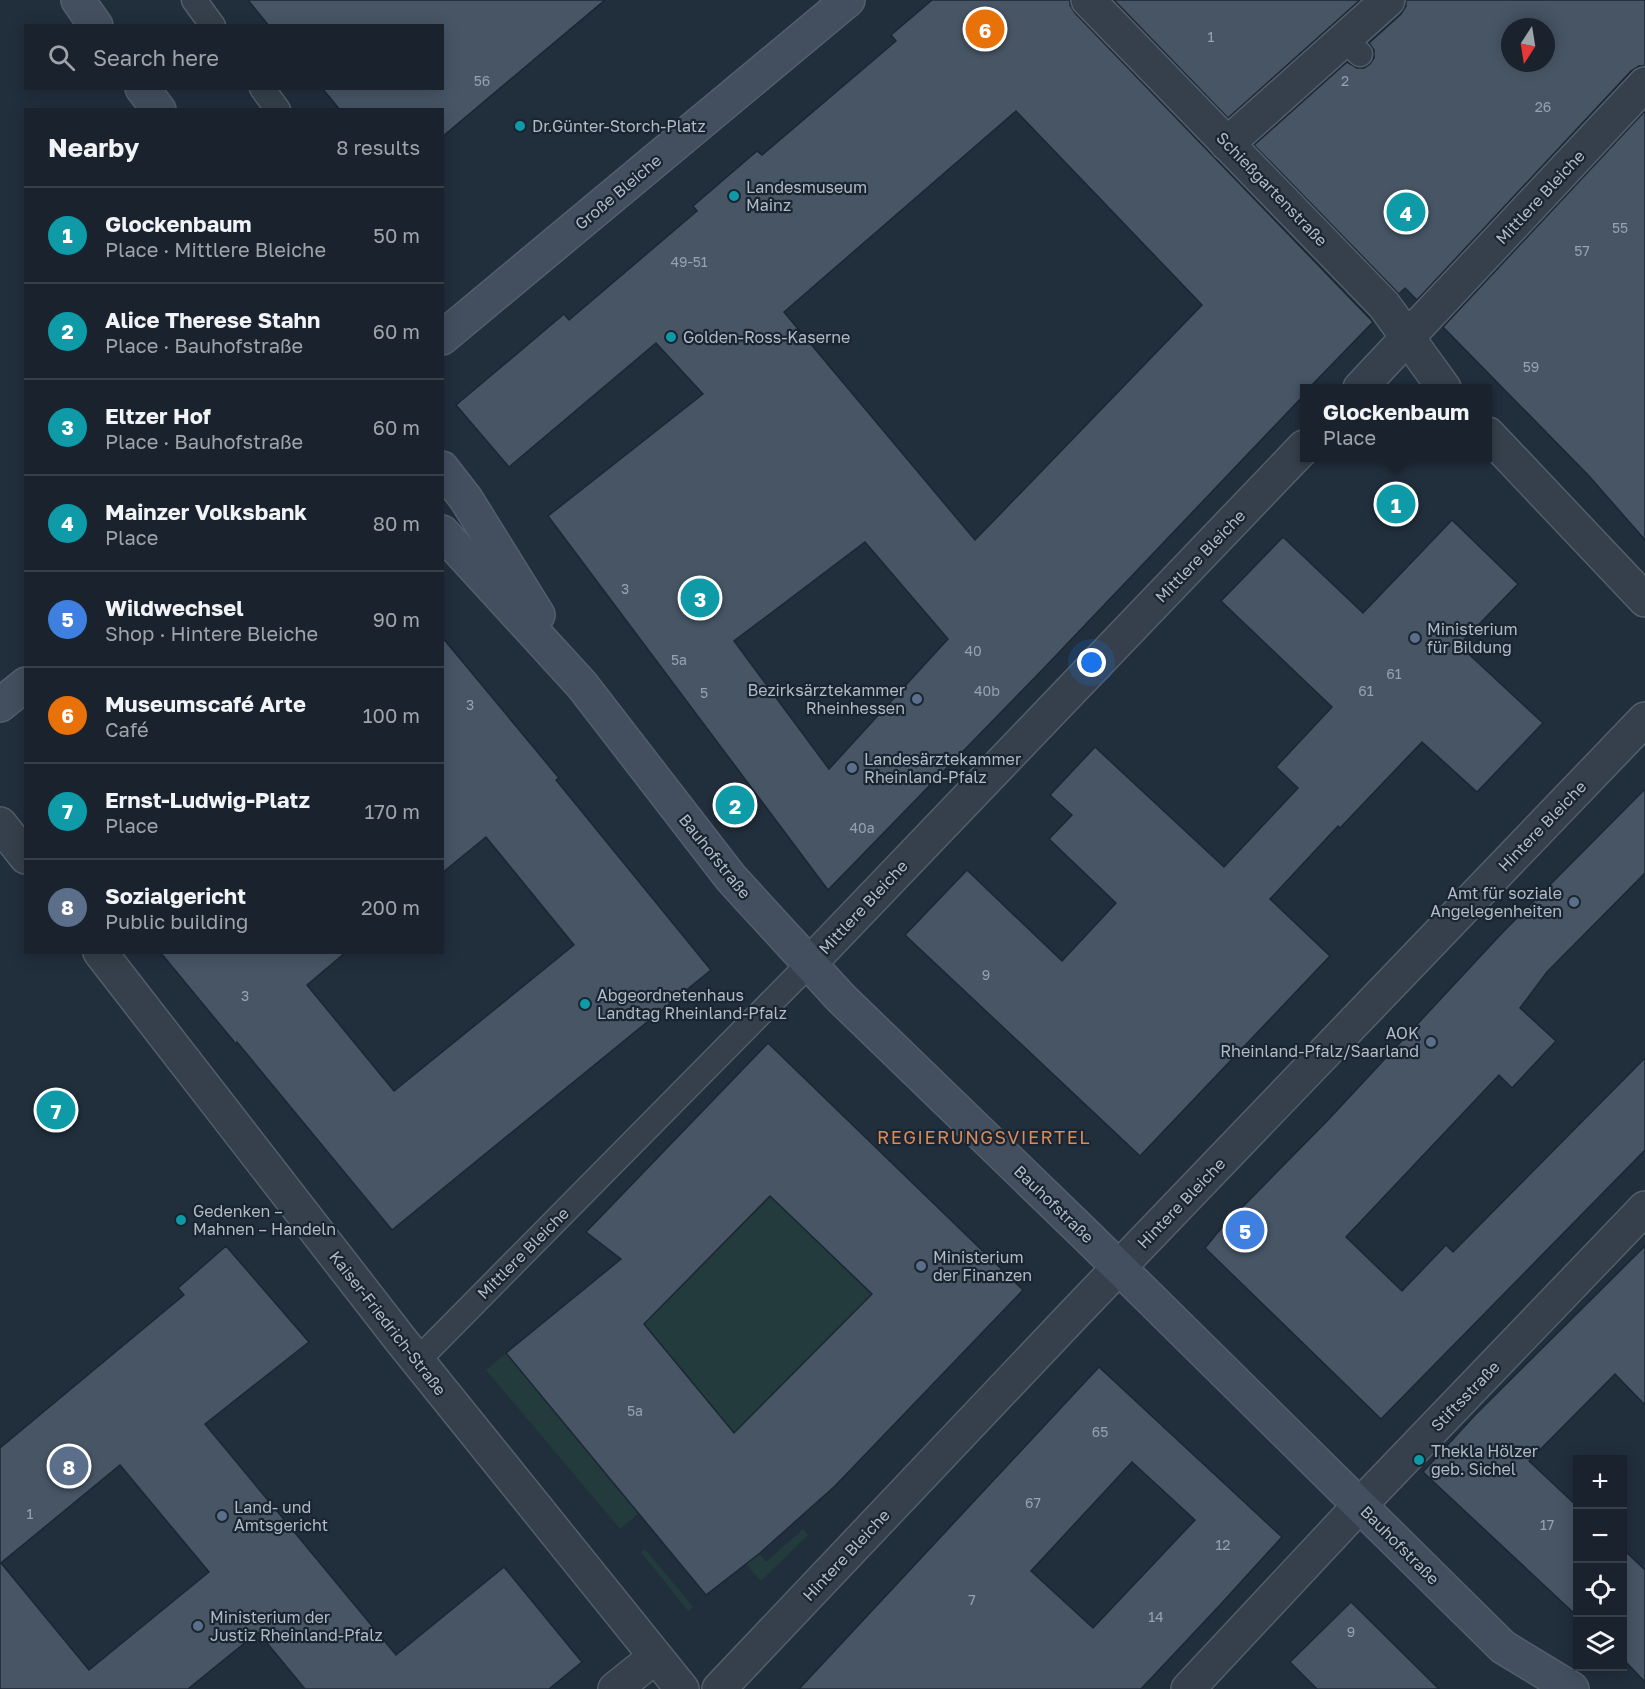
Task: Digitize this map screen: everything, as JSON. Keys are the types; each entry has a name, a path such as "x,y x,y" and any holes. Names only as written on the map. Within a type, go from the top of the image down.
{"street":[{"path":"78,0 95,24"},
{"name":"Große Bleiche","path":"444,336 848,0"},
{"name":"Schießgartenstraße","path":"1088,0 1384,306 1441,384"},
{"path":"1227,144 1352,46 1388,0"},
{"name":"Mittlere Bleiche","path":"1364,384 1645,84"},
{"path":"144,90 157,108"},
{"path":"1492,439 1645,600"},
{"name":"Mittlere Bleiche","path":"809,964 1300,452"},
{"name":"Bauhofstraße","path":"444,471 466,499 582,685"},
{"name":"Bauhofstraße","path":"444,534 582,685 731,878 864,1021 1119,1267 1503,1647 1572,1689"},
{"path":"0,705 24,686"},
{"name":"Hintere Bleiche","path":"719,1689 1119,1267 1645,719"},
{"path":"0,824 24,854"},
{"name":"Kaiser-Friedrich-Straße","path":"102,954 417,1361 682,1689"},
{"name":"Stiftsstraße","path":"1188,1689 1360,1505 1645,1208"},
{"name":"Bauhofstraße","path":"1503,1647 1528,1689"},
{"path":"615,1689 655,1657"}],"lane":[{"path":"194,0 212,24"},
{"path":"263,90 277,108"},
{"name":"Mittlere Bleiche","path":"417,1361 809,964"}],"green space":[{"path":"770,1196 872,1294 770,1396 764,1469 616,1290 669,1298"},
{"path":"506,1353 639,1513 620,1529 486,1370"},
{"path":"803,1529 808,1535 761,1581 743,1561 756,1549 766,1562"},
{"path":"645,1549 693,1607 688,1611 641,1552"}],"building":[{"path":"248,0 605,0 444,135 444,108 338,108 324,90 444,90 444,24 267,24"},
{"name":"Golden-Ross-Kaserne","path":"932,0 1070,0 1075,13 1373,322 1313,384 1300,384 1300,399 1046,666 828,890 548,516 703,394 656,343 509,467 456,405 564,314 569,320 697,211 693,206 757,151 762,155 896,41 891,35","holes":["1016,111 1202,305 975,540 784,312","865,542 948,639 829,769 734,641"]},
{"path":"1114,0 1360,0 1228,118"},
{"path":"1406,0 1645,0 1645,66 1639,66 1631,71 1417,300 1405,288 1399,294 1254,145 1347,62 1357,68 1364,68 1370,64 1374,58 1374,50 1369,43 1401,14 1406,6"},
{"path":"1645,111 1645,540 1589,476 1443,327"},
{"path":"1452,520 1518,584 1459,645 1543,723 1477,792 1422,742 1340,828 1338,826 1270,899 1330,956 1140,1156 905,935 967,870 1062,961 1116,903 1049,839 1072,815 1050,795 1095,747 1224,867 1298,788 1276,767 1332,707 1221,601 1283,537 1363,613"},
{"name":"Abgeordnetenhaus Landtag Rheinland-Pfalz","path":"444,639 559,778 556,780 711,970 392,1230 162,954 344,954 307,985 394,1091 574,945 486,837 444,871"},
{"path":"1645,789 1645,873 1547,972 1520,1008 1556,1041 1512,1088 1499,1075 1346,1237 1402,1291 1446,1245 1453,1252 1645,1058 1645,1150 1381,1419 1205,1248 1503,932"},
{"name":"Ministerium der Finanzen","path":"768,1043 1023,1290 835,1486 760,1553 706,1595 506,1353 621,1259 586,1232","holes":["770,1196 872,1294 734,1433 644,1324"]},
{"name":"Land- und Amtsgericht","path":"226,1246 309,1342 205,1424 396,1655 504,1567 582,1662 549,1689 305,1689 258,1632 188,1689 0,1689 0,1448 184,1295 178,1288","holes":["120,1465 209,1572 89,1670 1,1563"]},
{"path":"1645,1246 1645,1405 1615,1374 1529,1461 1573,1502 1573,1612 1423,1472 1475,1415"},
{"path":"1099,1367 1282,1537 1141,1689 799,1689","holes":["1132,1462 1195,1520 1093,1628 1031,1571"]},
{"path":"1627,1553 1645,1570 1645,1682 1627,1663"},
{"path":"1351,1602 1439,1689 1317,1689 1290,1662"}],"place":[{"name":"Museumscafé Arte","path":"985,29"},
{"name":"Dr.Günter-Storch-Platz","path":"520,126"},
{"name":"Landesmuseum Mainz","path":"734,196"},
{"name":"Mainzer Volksbank","path":"1406,212"},
{"name":"Golden-Ross-Kaserne","path":"671,337"},
{"name":"Glockenbaum","path":"1396,504"},
{"name":"Eltzer Hof","path":"700,598"},
{"name":"Ministerium für Bildung","path":"1415,638"},
{"name":"Bezirksärztekammer Rheinhessen","path":"917,699"},
{"name":"Landesärztekammer Rheinland-Pfalz","path":"852,768"},
{"name":"Alice Therese Stahn","path":"735,805"},
{"name":"Amt für soziale Angelegenheiten","path":"1574,902"},
{"name":"Abgeordnetenhaus Landtag Rheinland-Pfalz","path":"585,1004"},
{"name":"AOK Rheinland-Pfalz/Saarland","path":"1431,1042"},
{"name":"Ernst-Ludwig-Platz","path":"56,1110"},
{"name":"Gedenken – Mahnen – Handeln","path":"181,1220"},
{"name":"Wildwechsel","path":"1245,1230"},
{"name":"Ministerium der Finanzen","path":"921,1266"},
{"name":"Thekla Hölzer geb. Sichel","path":"1419,1460"},
{"name":"Sozialgericht","path":"69,1466"},
{"name":"Land- und Amtsgericht","path":"222,1516"},
{"name":"Ministerium der Justiz Rheinland-Pfalz","path":"198,1626"}],"district":[{"name":"REGIERUNGSVIERTEL","path":"984,1138"}]}
